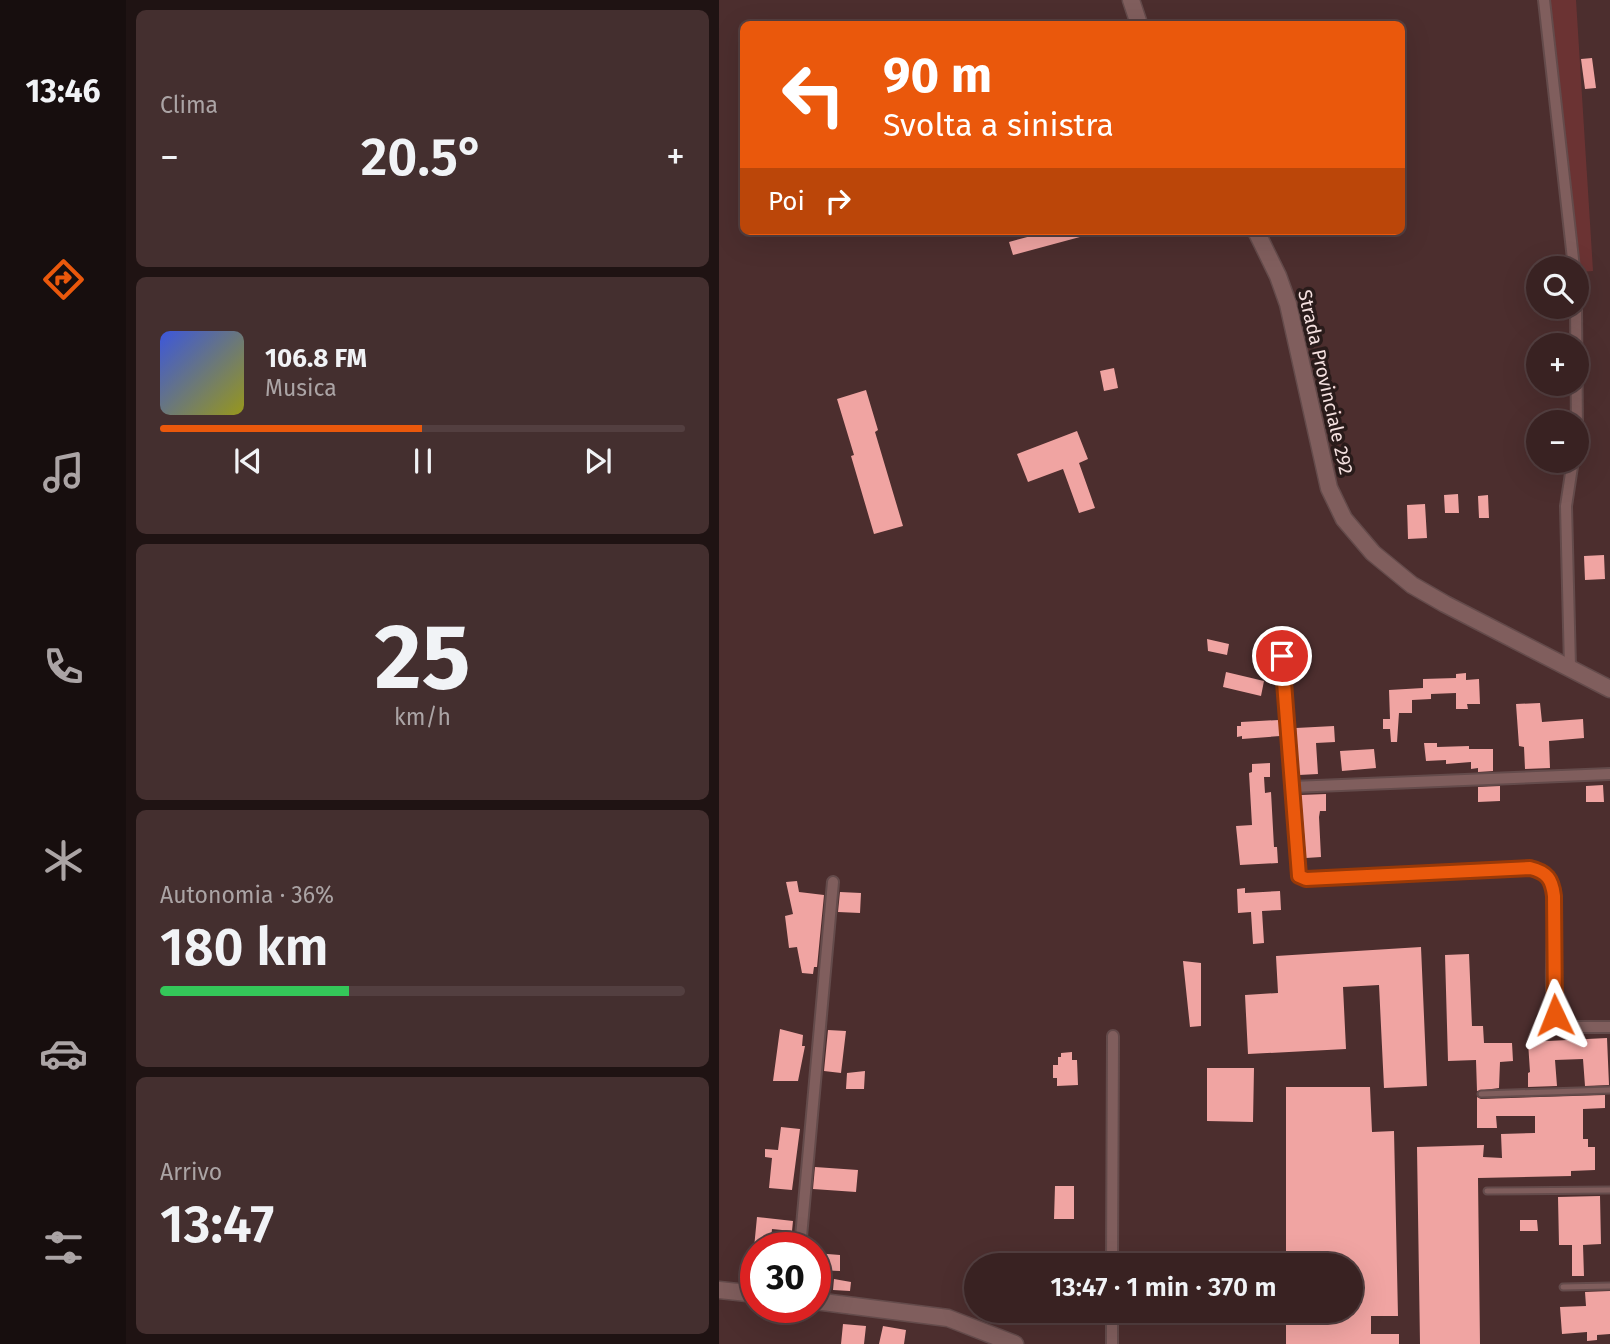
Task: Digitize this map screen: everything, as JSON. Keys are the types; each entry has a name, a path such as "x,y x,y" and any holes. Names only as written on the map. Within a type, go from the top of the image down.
{"street":[{"path":"1131,0 1138,21"},
{"path":"1544,0 1573,256"},
{"name":"Strada Provinciale 292","path":"1258,235 1288,304 1329,488 1344,519 1373,553 1412,585 1610,690"},
{"path":"1576,319 1577,410"},
{"path":"1570,667 1566,506 1571,473"},
{"path":"1282,656 1297,871 1302,878 1530,868 1541,870 1553,884 1556,1022 1565,1027 1610,1027"},
{"path":"1292,787 1610,774"},
{"path":"801,1232 833,882"},
{"path":"1112,1253 1113,1037"},
{"path":"719,1290 740,1292"},
{"path":"831,1303 948,1318 1015,1344"},
{"path":"1112,1323 1112,1344"}],"lane":[{"path":"1481,1094 1610,1090"},
{"path":"1487,1191 1610,1190"},
{"path":"1563,1287 1610,1286"}],"shaded area":[{"path":"1550,0 1576,0 1593,271 1589,271 1589,256 1578,256"}],"building":[{"path":"1592,58 1596,88 1585,89 1581,59"},
{"path":"1035,235 1087,235 1013,255 1009,242"},
{"path":"1114,368 1118,388 1104,391 1100,371"},
{"path":"866,390 878,430 875,432 903,526 874,534 837,399"},
{"path":"1077,431 1088,459 1079,463 1095,508 1079,513 1063,469 1028,482 1017,454"},
{"path":"1458,494 1459,513 1445,513 1444,495"},
{"path":"1488,495 1489,518 1479,518 1478,496"},
{"path":"1425,504 1427,538 1408,539 1407,505"},
{"path":"1604,555 1605,579 1585,580 1584,556"},
{"path":"1207,639 1229,644 1227,655 1208,651"},
{"path":"1226,672 1264,681 1261,696 1223,687"},
{"path":"1466,673 1466,680 1479,679 1480,704 1467,704 1468,709 1456,709 1456,693 1431,694 1431,699 1412,700 1412,713 1399,713 1397,742 1391,742 1390,729 1383,729 1383,719 1390,719 1389,690 1423,688 1423,679 1456,678 1456,674"},
{"path":"1540,703 1542,722 1583,719 1584,738 1549,741 1550,768 1525,769 1524,747 1519,746 1516,704"},
{"path":"1279,720 1280,736 1242,739 1242,736 1237,737 1237,726 1241,726 1241,722"},
{"path":"1334,726 1335,742 1316,743 1318,774 1299,775 1296,728"},
{"path":"1424,743 1437,743 1437,747 1469,746 1469,749 1493,749 1493,771 1478,772 1478,768 1471,769 1471,762 1446,764 1446,760 1426,761"},
{"path":"1374,749 1376,768 1342,771 1340,751"},
{"path":"1270,763 1270,777 1264,777 1265,793 1271,792 1274,847 1277,847 1278,863 1240,865 1236,826 1252,825 1249,773 1252,772 1252,764"},
{"path":"1603,785 1604,802 1586,802 1586,786"},
{"path":"1500,786 1500,801 1478,802 1478,787"},
{"path":"1326,794 1326,811 1320,811 1319,817 1321,857 1306,858 1301,795"},
{"path":"797,881 799,892 824,895 817,967 814,967 813,974 802,973 797,947 789,948 785,916 793,914 786,882"},
{"path":"1245,888 1245,893 1280,891 1281,910 1262,911 1264,943 1253,944 1251,912 1238,913 1237,889"},
{"path":"840,892 861,893 860,913 838,912"},
{"path":"1421,947 1427,1086 1384,1088 1379,985 1343,987 1346,1049 1248,1054 1245,995 1278,993 1276,956"},
{"path":"1469,954 1472,1026 1483,1026 1484,1043 1512,1043 1513,1061 1500,1062 1499,1088 1477,1091 1476,1060 1448,1061 1445,955"},
{"path":"1183,961 1201,963 1201,1026 1190,1027"},
{"path":"780,1029 803,1035 802,1046 805,1046 798,1081 773,1081"},
{"path":"828,1030 846,1031 841,1073 824,1071"},
{"path":"1607,1038 1609,1085 1585,1086 1583,1059 1555,1060 1557,1086 1528,1087 1528,1042"},
{"path":"1072,1052 1072,1060 1077,1060 1078,1085 1057,1086 1057,1078 1053,1078 1053,1065 1058,1065 1061,1053"},
{"path":"1207,1068 1254,1068 1253,1122 1207,1121"},
{"path":"865,1071 864,1089 846,1089 847,1073"},
{"path":"1286,1087 1370,1087 1372,1132 1394,1131 1398,1316 1371,1316 1371,1334 1399,1334 1399,1344 1286,1344 1286,1323 1363,1323 1363,1253 1286,1253"},
{"path":"1605,1095 1605,1108 1583,1109 1583,1139 1588,1139 1588,1147 1595,1147 1595,1170 1571,1171 1571,1176 1478,1178 1480,1344 1420,1344 1417,1147 1484,1145 1483,1157 1502,1158 1501,1134 1535,1133 1535,1116 1496,1116 1497,1128 1477,1128 1477,1097"},
{"path":"781,1127 800,1129 792,1190 769,1188 772,1158 765,1157 765,1149 778,1150"},
{"path":"815,1167 858,1170 856,1192 813,1189"},
{"path":"1055,1186 1074,1186 1074,1219 1054,1219"},
{"path":"1600,1196 1601,1244 1583,1245 1584,1276 1572,1276 1572,1245 1559,1245 1558,1197"},
{"path":"757,1217 793,1221 792,1231 772,1229 772,1232 756,1232"},
{"path":"1520,1220 1537,1220 1538,1231 1520,1231"},
{"path":"831,1254 840,1255 840,1271 831,1271"},
{"path":"834,1279 851,1282 850,1291 833,1290"},
{"path":"1610,1291 1610,1334 1597,1335 1597,1340 1587,1341 1587,1332 1562,1334 1560,1307 1586,1306 1585,1292"},
{"path":"843,1324 866,1326 864,1344 841,1344"},
{"path":"883,1326 906,1330 904,1344 879,1344"}],"route":[{"path":"1282,656 1299,876 1306,879 1530,868 1541,870 1553,884 1555,1015"}]}
